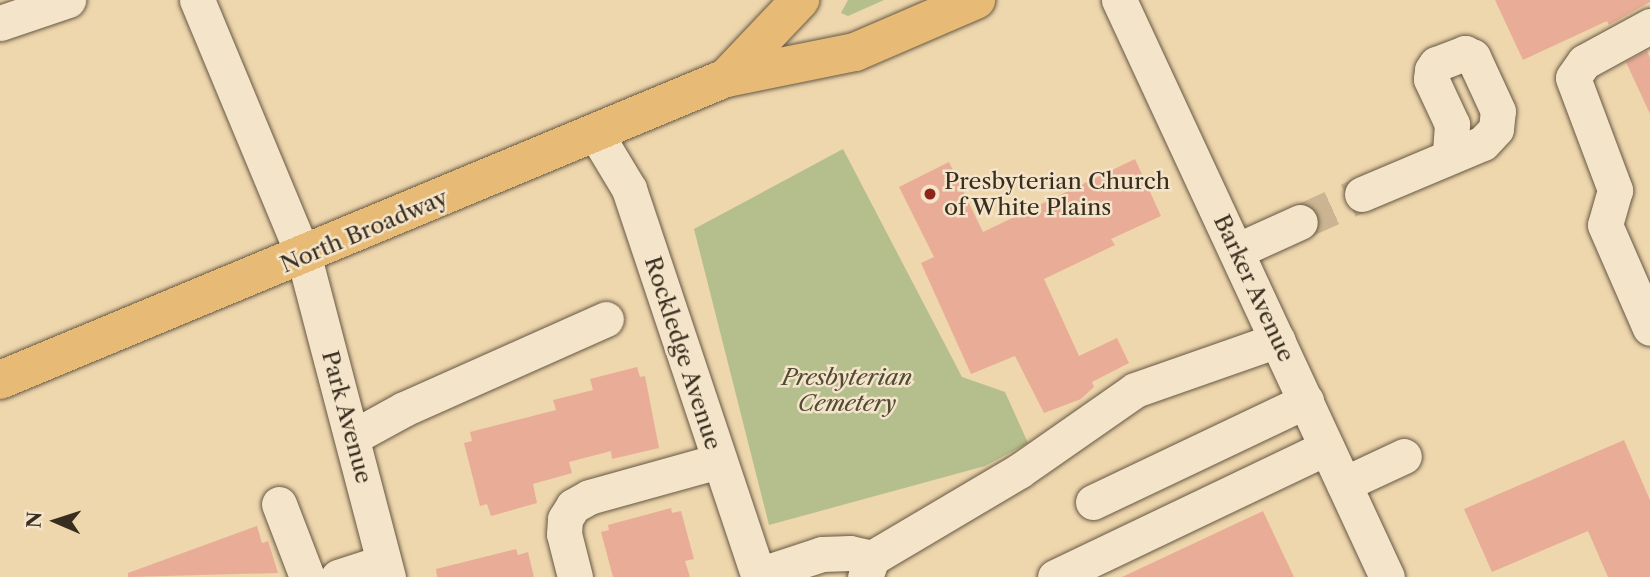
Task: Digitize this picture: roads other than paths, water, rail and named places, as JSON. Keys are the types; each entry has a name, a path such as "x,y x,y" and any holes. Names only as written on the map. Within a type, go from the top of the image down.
{"main road":[{"name":"North Broadway","path":"726,78 800,0"},
{"name":"North Broadway","path":"0,380 304,257 726,78 855,52 976,0"}],"street":[{"path":"0,23 68,0"},
{"name":"Park Avenue","path":"197,0 304,257 386,569"},
{"name":"Barker Avenue","path":"1119,0 1387,577"},
{"path":"1650,26 1584,62 1573,78 1615,190 1605,225 1650,328"},
{"name":"Rockledge Avenue","path":"596,134 629,189 759,576"},
{"path":"1362,194 1450,155"},
{"path":"1236,251 1300,222"},
{"path":"353,438 404,409 606,319"},
{"path":"759,576 822,554 850,553 869,567 1019,471 1135,390 1278,340"},
{"path":"1093,502 1306,401"},
{"path":"1055,577 1327,447"},
{"path":"1344,484 1404,456"},
{"path":"576,577 564,534 565,519 573,506 589,496 719,461"},
{"path":"279,504 307,577"},
{"path":"338,577 386,569"}],"tunnel":[{"path":"1300,222 1362,194"}],"place":[{"name":"Presbyterian Church of White Plains","path":"930,194"}],"park label":[{"name":"Presbyterian Cemetery","path":"847,390"}]}
